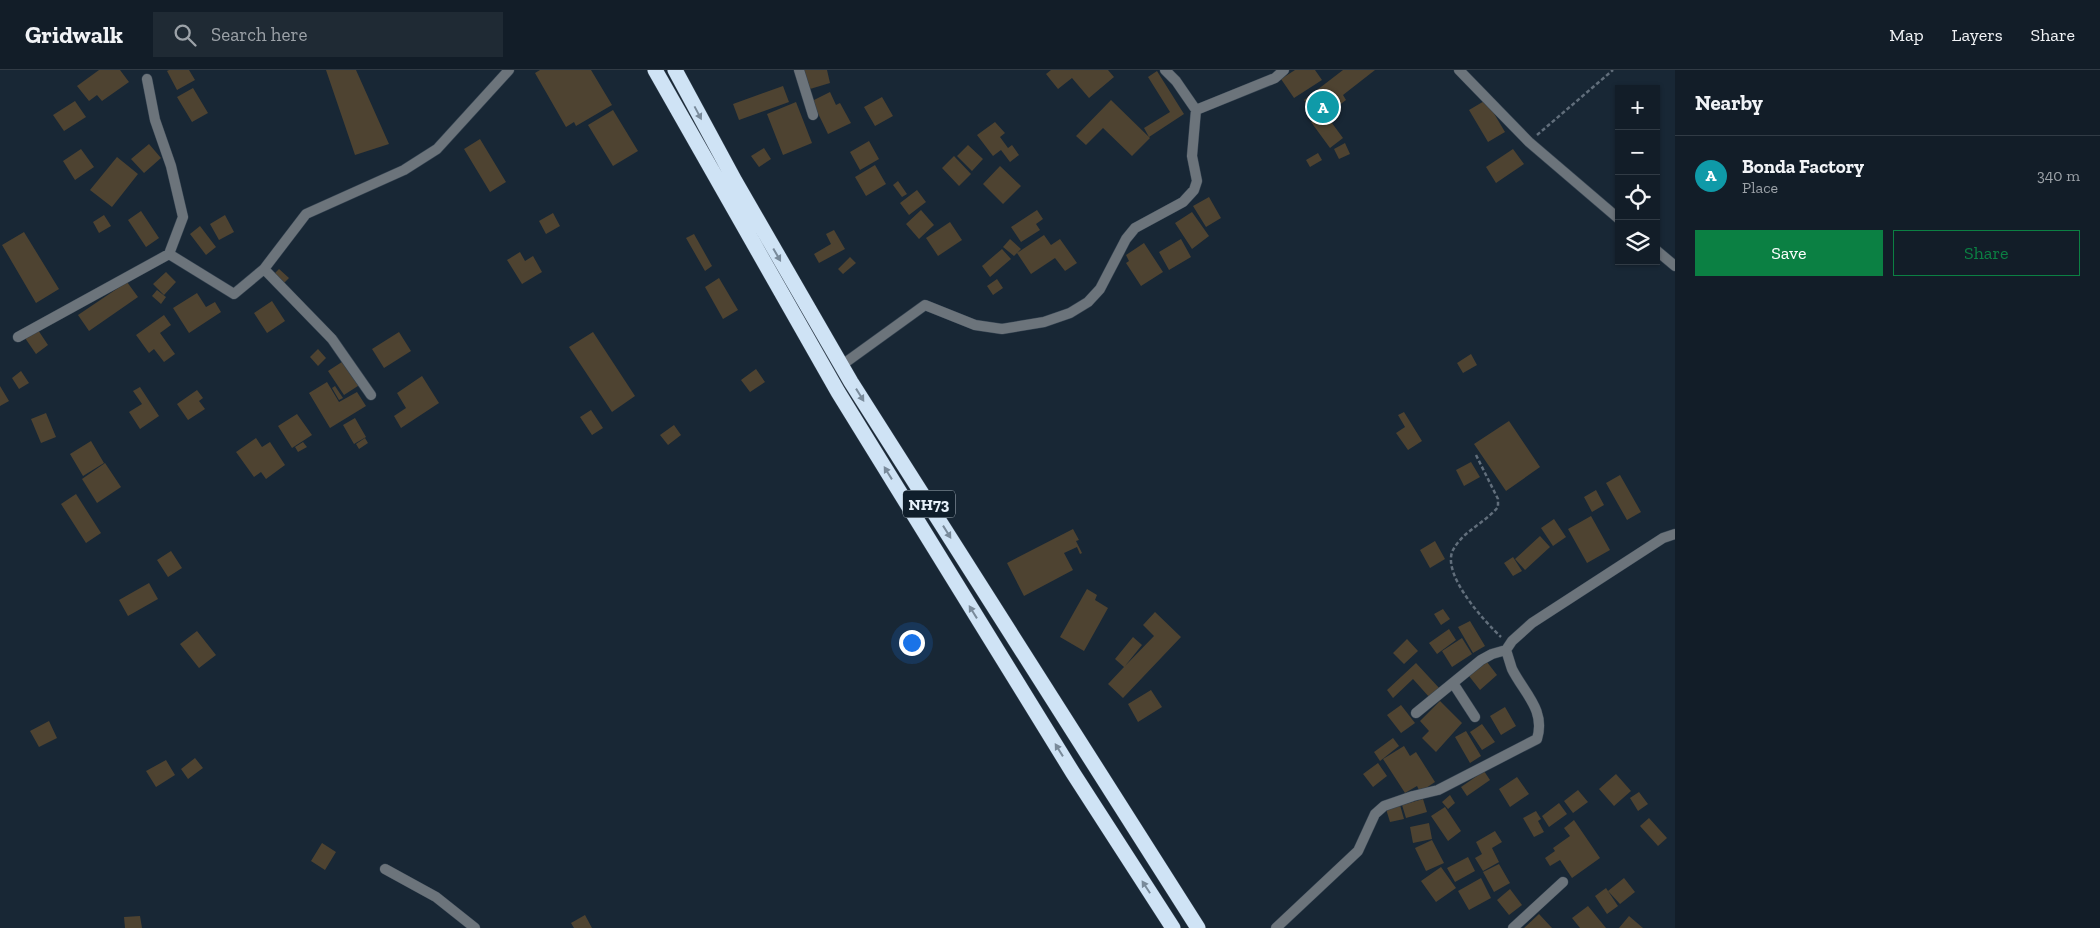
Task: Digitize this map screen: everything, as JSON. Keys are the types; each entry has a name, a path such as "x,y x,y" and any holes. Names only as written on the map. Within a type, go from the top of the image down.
{"highway":[{"name":"NH73","path":"655,70 838,392 1073,773 1172,928"},
{"name":"NH73","path":"678,71 735,181 842,366 1198,928"}],"street":[{"path":"170,254 234,294 264,269 306,214 404,170 437,149 509,70"},
{"path":"799,70 813,115"},
{"path":"842,366 925,305 975,324 1002,329 1044,322 1070,312 1088,302 1100,288 1126,239 1134,228 1183,202 1194,190 1197,181 1192,156 1196,110 1165,70"},
{"path":"1196,110 1275,78 1284,70"},
{"path":"1459,70 1529,142 1615,216"},
{"path":"18,337 170,254 183,217 171,166 155,120 147,79"},
{"path":"1660,253 1675,266"},
{"path":"264,269 332,339 371,395"},
{"path":"1416,713 1481,660 1509,646 1532,623 1664,538 1675,534"},
{"path":"1276,928 1358,851 1375,814 1384,806 1438,790 1537,739 1541,728 1537,710 1529,693 1512,668 1509,646"},
{"path":"1453,683 1475,717"},
{"path":"385,869 436,897 476,928"},
{"path":"1513,928 1563,882"}],"path":[{"path":"1529,142 1613,70"},
{"path":"1476,456 1498,499 1498,507 1491,516 1471,530 1453,550 1450,564 1454,577 1479,614 1509,646"}],"building":[{"path":"99,70 120,70 129,82 102,101 97,95 89,101 77,86"},
{"path":"189,70 195,80 177,90 167,71"},
{"path":"326,70 356,70 389,144 355,155"},
{"path":"540,70 591,70 612,105 576,126 574,122 566,127 535,73"},
{"path":"804,70 827,70 830,83 810,89"},
{"path":"1051,70 1108,70 1114,77 1089,98 1072,78 1058,89 1046,74"},
{"path":"1295,70 1315,70 1322,80 1294,98 1281,79"},
{"path":"1343,70 1375,70 1343,95 1346,100 1326,115 1343,138 1330,148 1311,122 1317,117 1304,100"},
{"path":"1157,71 1184,114 1149,137 1144,128 1170,112 1148,77"},
{"path":"783,86 789,102 739,120 733,104"},
{"path":"193,88 208,113 192,122 177,97"},
{"path":"830,92 836,105 840,103 851,123 828,134 812,101"},
{"path":"882,97 893,116 875,126 864,107"},
{"path":"1111,100 1150,138 1132,156 1103,128 1086,145 1076,136"},
{"path":"1486,100 1505,132 1488,142 1469,110"},
{"path":"75,101 86,117 64,131 53,115"},
{"path":"796,102 812,143 783,155 767,114"},
{"path":"613,110 638,151 613,166 588,125"},
{"path":"995,122 1005,133 1000,137 1008,148 1012,145 1019,155 1010,162 1001,150 993,156 977,135"},
{"path":"480,139 506,182 490,192 464,149"},
{"path":"869,141 879,159 860,170 850,152"},
{"path":"1345,143 1350,154 1339,159 1334,149"},
{"path":"149,144 161,158 144,173 131,159"},
{"path":"968,145 983,159 972,171 957,156"},
{"path":"764,148 771,159 759,167 751,156"},
{"path":"81,149 94,167 75,180 63,161"},
{"path":"1513,149 1524,164 1496,183 1486,167"},
{"path":"1318,153 1322,160 1310,167 1306,160"},
{"path":"954,156 971,174 959,186 942,168"},
{"path":"117,157 138,174 112,207 90,190"},
{"path":"875,165 886,184 866,196 855,177"},
{"path":"1000,166 1021,186 1003,204 983,184"},
{"path":"898,181 907,194 902,197 893,185"},
{"path":"917,190 926,202 909,215 900,203"},
{"path":"1209,197 1221,218 1206,227 1193,206"},
{"path":"921,210 934,225 919,239 906,224"},
{"path":"1037,210 1043,219 1036,224 1040,230 1021,242 1011,227"},
{"path":"141,211 159,238 146,247 128,220"},
{"path":"1192,212 1209,236 1192,249 1175,223"},
{"path":"553,213 560,226 546,234 539,221"},
{"path":"104,215 111,226 99,233 93,222"},
{"path":"225,215 234,232 219,240 210,224"},
{"path":"950,222 962,240 938,256 926,238"},
{"path":"200,226 216,247 206,255 190,234"},
{"path":"834,230 845,249 819,263 814,254 831,244 826,234"},
{"path":"24,232 59,289 36,303 2,245"},
{"path":"694,234 712,266 705,271 686,238"},
{"path":"1044,235 1051,245 1060,239 1077,263 1065,271 1055,258 1031,274 1017,253"},
{"path":"1010,239 1021,249 1014,256 1003,247"},
{"path":"1181,239 1191,257 1169,270 1159,252"},
{"path":"1144,243 1163,272 1141,286 1126,263 1129,261 1126,255"},
{"path":"1002,249 1011,259 990,277 982,266"},
{"path":"520,252 525,261 533,256 542,272 522,284 507,260"},
{"path":"850,257 856,263 843,274 838,269"},
{"path":"279,269 289,278 284,283 274,274"},
{"path":"166,272 176,282 164,295 153,284"},
{"path":"719,278 738,310 723,319 705,287"},
{"path":"997,279 1003,288 993,295 987,286"},
{"path":"127,282 138,297 89,331 78,315"},
{"path":"157,290 166,297 161,304 152,296"},
{"path":"197,293 206,307 215,302 221,312 189,333 173,308"},
{"path":"272,301 285,321 267,333 254,313"},
{"path":"164,315 171,325 160,333 175,354 164,362 154,349 149,353 136,335"},
{"path":"38,330 48,345 36,354 25,338"},
{"path":"399,332 411,351 384,368 372,349"},
{"path":"593,332 635,396 612,412 569,347"},
{"path":"318,349 326,358 318,366 310,357"},
{"path":"1471,354 1477,365 1463,373 1457,363"},
{"path":"345,360 361,384 344,395 328,371"},
{"path":"756,369 765,382 750,392 741,380"},
{"path":"21,371 29,383 19,389 12,378"},
{"path":"422,376 439,403 401,428 394,416 406,408 397,393"},
{"path":"327,382 339,402 357,392 366,406 330,428 309,393"},
{"path":"0,386 9,401 0,406"},
{"path":"335,386 343,398 339,400 332,388"},
{"path":"140,387 159,416 140,429 129,412 142,404 133,391"},
{"path":"197,390 203,398 199,401 205,409 188,420 177,404"},
{"path":"591,410 603,428 592,435 580,417"},
{"path":"1404,412 1422,441 1408,450 1396,433 1405,427 1398,415"},
{"path":"46,413 56,437 41,443 31,419"},
{"path":"297,414 312,435 292,448 278,426"},
{"path":"355,418 366,437 354,444 343,425"},
{"path":"1509,421 1540,467 1506,491 1474,444"},
{"path":"674,425 681,435 668,445 660,435"},
{"path":"256,438 262,447 270,442 285,465 266,479 261,472 254,477 236,452"},
{"path":"365,438 368,443 359,449 356,444"},
{"path":"91,441 104,463 83,476 70,454"},
{"path":"303,442 307,447 298,452 295,447"},
{"path":"1471,462 1480,477 1464,486 1456,470"},
{"path":"105,463 121,487 97,503 82,479"},
{"path":"1620,475 1641,512 1627,520 1606,483"},
{"path":"1596,490 1604,505 1592,512 1584,497"},
{"path":"76,494 101,533 86,543 61,504"},
{"path":"1591,516 1610,550 1587,563 1568,529"},
{"path":"1554,519 1566,537 1553,546 1541,528"},
{"path":"1073,529 1079,540 1076,541 1082,553 1080,554 1077,547 1064,553 1073,570 1024,596 1007,563"},
{"path":"1540,536 1550,547 1525,570 1515,559"},
{"path":"1435,541 1445,559 1430,568 1420,550"},
{"path":"171,551 182,568 168,577 157,560"},
{"path":"1513,557 1522,571 1513,576 1504,563"},
{"path":"149,583 158,599 128,616 119,600"},
{"path":"1087,589 1097,595 1095,600 1108,608 1084,651 1060,637"},
{"path":"1443,609 1450,619 1441,625 1434,614"},
{"path":"1155,612 1181,637 1123,698 1108,684 1124,667 1115,659 1133,637 1142,645 1125,666 1154,636 1143,625"},
{"path":"1470,621 1485,646 1473,653 1458,627"},
{"path":"1449,629 1456,640 1437,654 1429,643"},
{"path":"197,631 216,655 199,668 180,644"},
{"path":"1462,638 1472,654 1452,667 1442,651"},
{"path":"1407,639 1418,651 1404,664 1393,653"},
{"path":"1487,662 1497,675 1480,690 1469,676"},
{"path":"1416,663 1440,689 1430,698 1413,679 1393,698 1387,690"},
{"path":"1151,690 1162,707 1138,722 1128,704"},
{"path":"1440,701 1462,723 1436,752 1422,738 1429,731 1420,721"},
{"path":"1401,705 1415,723 1401,733 1387,715"},
{"path":"1505,707 1516,726 1501,735 1490,716"},
{"path":"49,721 57,738 39,747 30,731"},
{"path":"1482,724 1495,742 1482,750 1470,732"},
{"path":"1466,731 1481,756 1470,763 1455,737"},
{"path":"1393,738 1399,746 1380,761 1374,752"},
{"path":"1404,746 1410,756 1416,752 1435,782 1420,792 1417,786 1405,793 1383,759"},
{"path":"195,758 203,768 188,779 181,769"},
{"path":"166,760 175,775 156,787 146,771"},
{"path":"1378,763 1387,776 1373,787 1363,774"},
{"path":"1484,771 1490,780 1467,796 1461,787"},
{"path":"1616,774 1631,791 1614,806 1599,789"},
{"path":"1517,777 1529,794 1510,807 1499,789"},
{"path":"1578,790 1588,802 1573,813 1564,801"},
{"path":"1639,792 1648,804 1638,811 1630,798"},
{"path":"1450,795 1455,803 1448,809 1442,802"},
{"path":"1423,799 1427,812 1406,818 1402,805"},
{"path":"1559,803 1567,814 1549,827 1542,816"},
{"path":"1400,805 1404,819 1390,822 1386,809"},
{"path":"1445,807 1461,831 1448,841 1431,816"},
{"path":"1536,811 1541,819 1538,821 1544,832 1534,837 1523,818"},
{"path":"1649,818 1667,838 1658,846 1640,826"},
{"path":"1574,820 1600,858 1572,878 1560,860 1550,866 1545,858 1555,851 1553,848 1570,836 1564,828"},
{"path":"1429,823 1432,839 1413,843 1410,827"},
{"path":"1495,831 1502,842 1492,848 1499,862 1483,871 1475,858 1482,854 1476,842"},
{"path":"1432,840 1444,863 1426,871 1415,848"},
{"path":"322,843 336,852 325,870 311,861"},
{"path":"1468,857 1475,871 1455,882 1447,868"},
{"path":"1499,864 1510,883 1494,892 1483,872"},
{"path":"1441,867 1456,888 1436,902 1421,881"},
{"path":"1481,878 1491,898 1469,910 1458,891"},
{"path":"1624,878 1635,892 1620,904 1608,891"},
{"path":"1606,888 1618,906 1607,914 1595,896"},
{"path":"1510,889 1522,905 1509,915 1497,900"},
{"path":"1588,906 1606,928 1580,928 1572,918"},
{"path":"1539,914 1552,928 1524,928"},
{"path":"585,915 592,928 574,928 571,923"},
{"path":"140,916 142,928 125,928 124,917"},
{"path":"1629,916 1643,928 1619,928"}],"place":[{"name":"Bonda Factory","path":"1323,107"}]}
